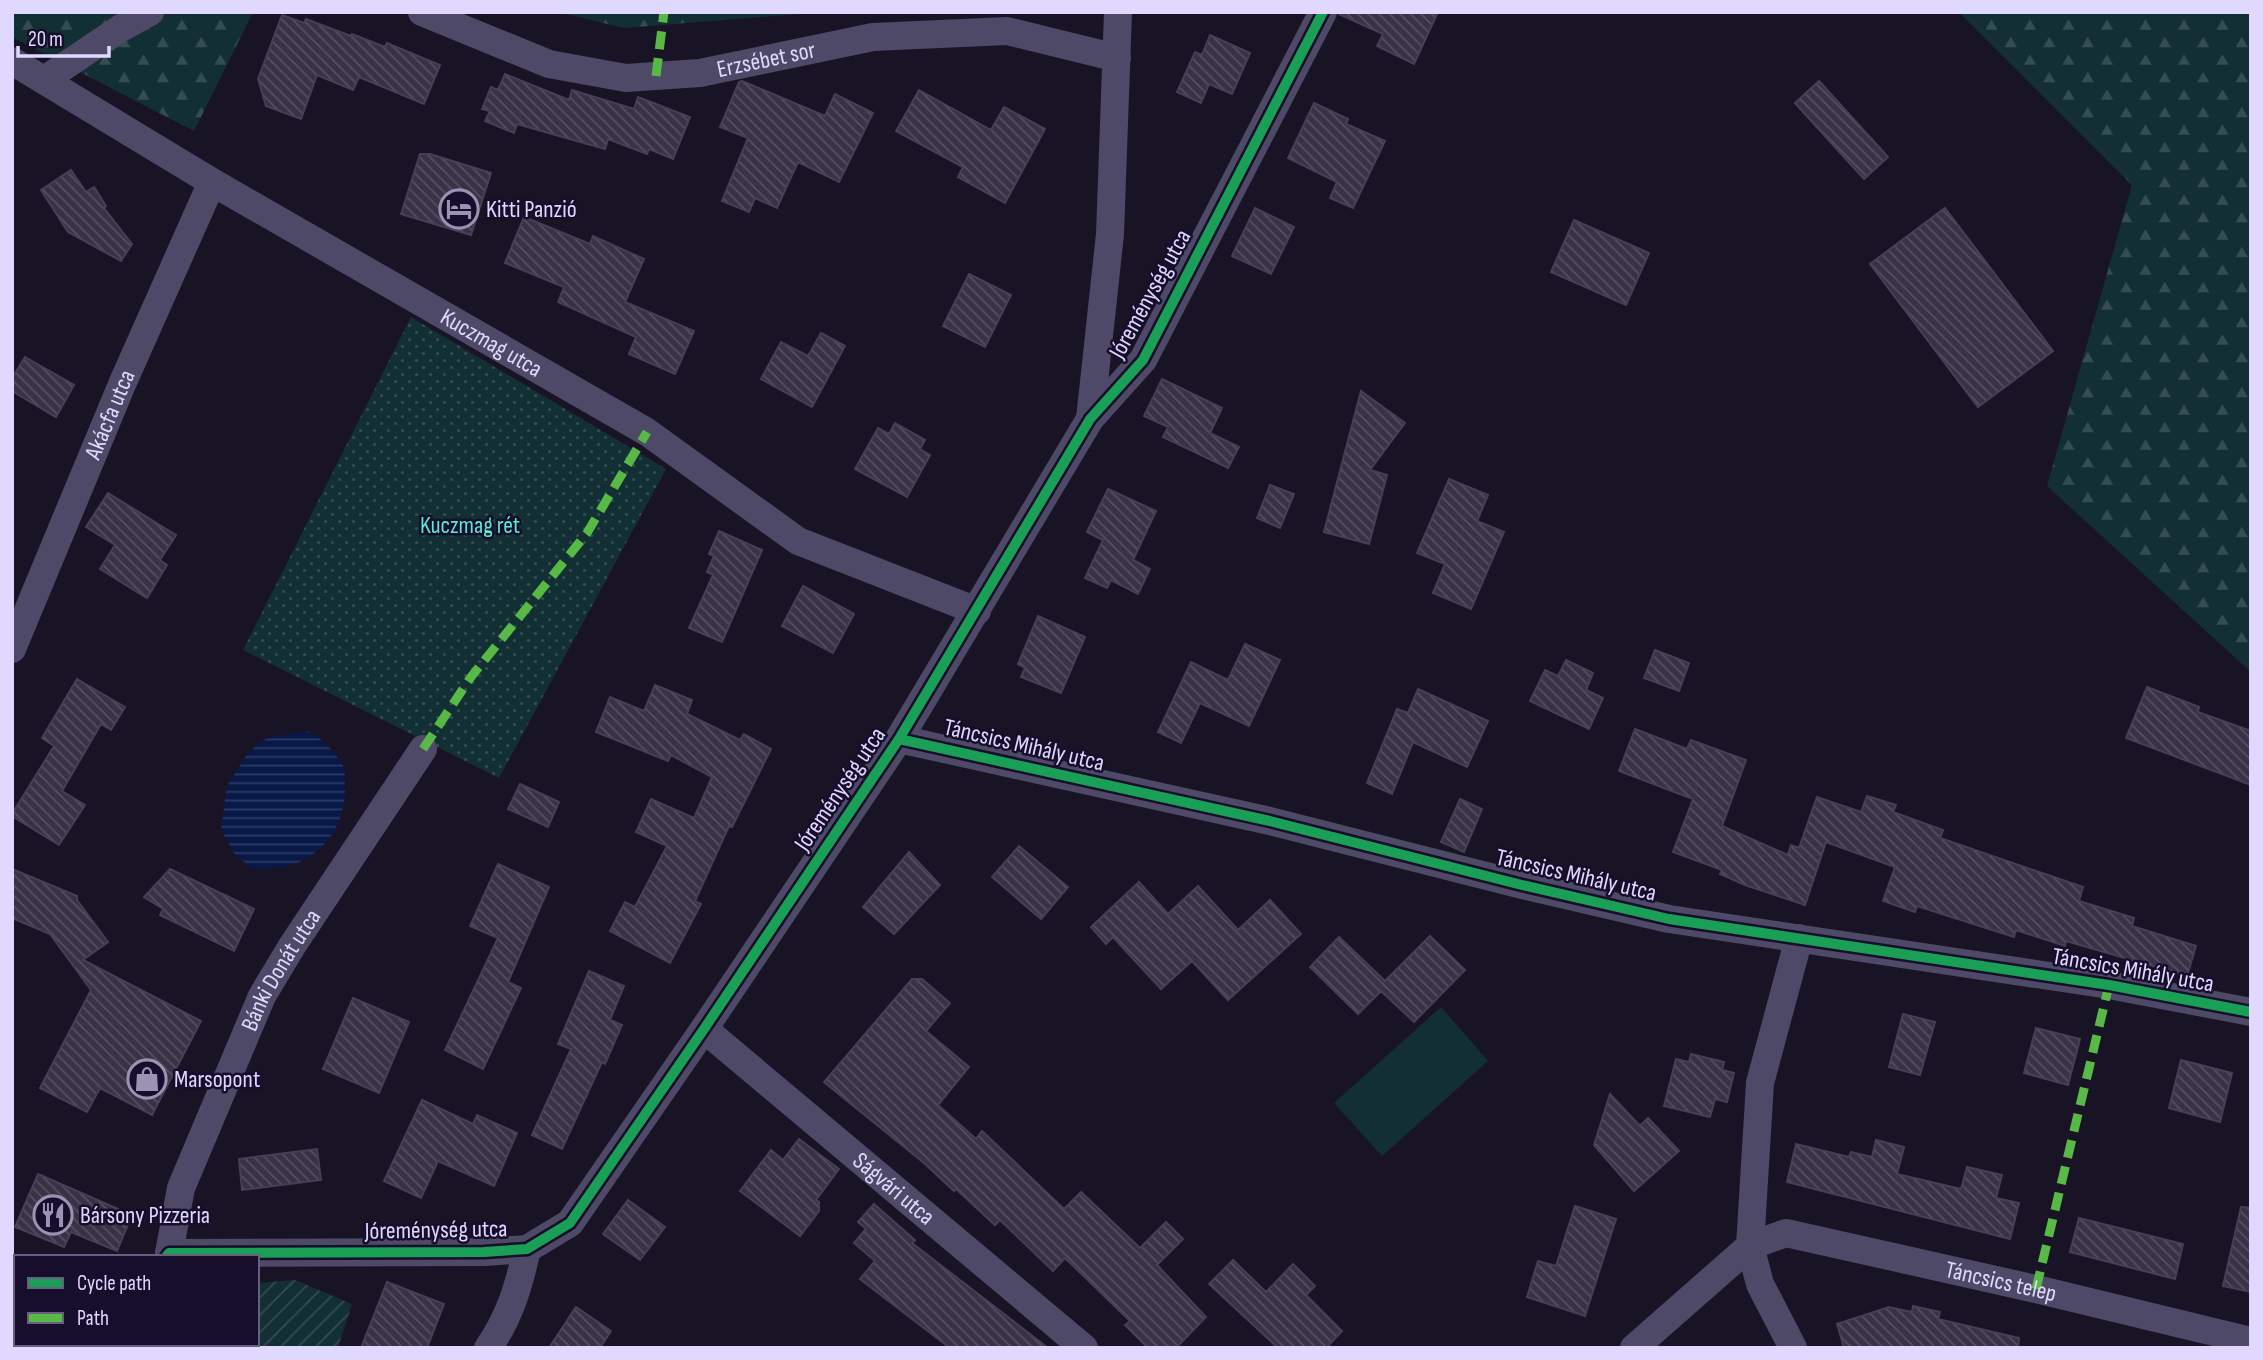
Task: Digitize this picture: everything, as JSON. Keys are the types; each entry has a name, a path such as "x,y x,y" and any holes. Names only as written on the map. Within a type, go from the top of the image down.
{"street":[{"path":"44,80 121,28 150,12"},
{"name":"Erzsébet sor","path":"422,12 549,64 626,78 700,73 873,37 980,32 1007,31 1117,58"},
{"path":"1090,419 1110,234 1118,12"},
{"name":"Jóreménység utca","path":"168,1255 484,1252 527,1249 570,1223 899,738 1090,419 1143,360 1322,12"},
{"name":"Kuczmag utca","path":"12,61 212,182 647,432 798,541 977,611"},
{"name":"Akácfa utca","path":"12,649 123,382 212,182"},
{"name":"Táncsics Mihály utca","path":"899,738 1270,821 1669,919 2109,985 2251,1012"},
{"name":"Bánki Donát utca","path":"168,1255 181,1188 262,996 292,946 423,749"},
{"path":"1793,1348 1760,1284 1750,1246 1760,1083 1799,938"},
{"name":"Ságvári utca","path":"704,1029 1084,1348"},
{"name":"Táncsics telep","path":"1750,1246 1786,1233 2251,1341"},
{"path":"1634,1348 1750,1246"},
{"name":"Jóreménység utca","path":"488,1348 499,1333 517,1292 527,1249"}],"green space":[{"path":"12,12 253,12 194,131 12,37"},
{"path":"558,12 823,12 624,28"},
{"path":"1959,12 2251,12 2251,672 2047,486 2132,185"},
{"name":"Kuczmag rét","path":"411,317 666,469 499,778 243,650"},
{"path":"1441,1007 1488,1061 1382,1156 1334,1103"},
{"path":"295,1280 352,1304 338,1348 112,1348 259,1346 259,1283"}],"water":[{"path":"309,731 328,746 344,768 343,809 335,829 323,846 299,862 252,869 234,853 221,830 227,786 246,756 259,743 270,737"}],"building":[{"path":"1339,12 1438,12 1414,64 1377,46 1383,34"},
{"path":"282,15 304,23 306,19 385,47 387,43 440,65 424,104 359,77 353,90 317,75 301,119 266,106 258,79"},
{"path":"1210,35 1250,53 1232,94 1209,84 1201,103 1177,92 1195,52 1202,55"},
{"path":"505,74 569,100 572,90 634,109 638,97 690,117 673,159 649,149 647,154 608,139 605,149 517,124 514,133 485,121 490,111 482,109 491,87 498,90"},
{"path":"1819,81 1888,157 1864,179 1795,103"},
{"path":"739,82 825,116 835,94 873,113 839,182 798,162 777,208 755,198 749,212 722,201 748,138 720,127"},
{"path":"919,90 991,130 1004,107 1045,129 1005,203 958,177 963,167 896,131"},
{"path":"1314,103 1348,119 1346,124 1385,141 1353,208 1330,198 1337,182 1288,158"},
{"path":"420,154 430,154 491,173 471,235 401,214"},
{"path":"71,170 86,192 94,187 106,206 104,208 132,244 121,261 68,232 41,190"},
{"path":"1255,208 1294,227 1271,274 1232,256"},
{"path":"1945,208 2053,351 1978,407 1870,264"},
{"path":"524,217 590,244 593,236 644,259 625,302 694,331 675,374 629,354 636,337 558,302 564,287 505,263"},
{"path":"1574,220 1649,253 1626,305 1551,272"},
{"path":"969,274 1011,295 985,347 943,326"},
{"path":"821,333 845,346 812,407 761,379 781,342 808,356"},
{"path":"25,357 74,385 56,417 12,391 12,378"},
{"path":"1162,379 1222,408 1210,433 1239,447 1228,468 1163,437 1168,427 1144,416"},
{"path":"1361,391 1405,423 1370,470 1387,475 1369,544 1324,532"},
{"path":"895,423 925,440 920,449 930,455 907,497 855,469 878,428 889,434"},
{"path":"1449,479 1488,495 1477,521 1504,532 1471,609 1433,593 1445,564 1417,553"},
{"path":"1270,485 1294,494 1280,528 1257,518"},
{"path":"1108,489 1156,511 1133,560 1150,569 1138,594 1111,580 1107,588 1085,578 1103,540 1087,532"},
{"path":"108,493 176,535 160,560 167,565 147,598 100,569 115,545 86,527"},
{"path":"719,531 762,550 722,642 689,628 713,575 707,572 714,556 709,554"},
{"path":"803,586 854,614 833,653 782,626"},
{"path":"1038,616 1085,637 1061,693 1021,677 1025,668 1018,664"},
{"path":"1245,644 1280,660 1249,726 1200,703 1181,743 1158,732 1191,662 1228,680"},
{"path":"1655,650 1689,663 1679,691 1644,678"},
{"path":"1566,660 1593,673 1586,690 1603,698 1589,729 1530,701 1545,670 1558,676"},
{"path":"77,679 125,707 111,730 101,724 62,791 85,805 59,845 12,814 54,746 42,738"},
{"path":"655,685 692,700 687,714 740,740 744,734 771,749 732,827 729,826 695,901 701,904 670,963 610,931 625,902 635,907 667,846 636,832 651,799 694,818 712,777 671,755 668,761 596,732 610,697 644,711"},
{"path":"2147,687 2199,707 2198,712 2251,731 2251,785 2126,738"},
{"path":"1418,689 1488,721 1467,767 1413,742 1392,794 1367,783 1397,709 1408,713"},
{"path":"1635,729 1687,749 1691,740 1746,760 1722,826 1788,855 1791,845 1799,848 1817,797 1861,812 1867,796 1896,805 1893,812 1943,830 1940,838 2083,887 2079,901 2134,918 2132,926 2196,946 2187,976 2066,941 2065,946 2016,930 2014,937 1917,906 1915,912 1883,901 1895,867 1826,842 1805,905 1720,874 1722,870 1673,852 1693,799 1619,771"},
{"path":"520,784 559,802 548,827 508,809"},
{"path":"1460,799 1482,809 1464,852 1441,842"},
{"path":"1019,846 1068,887 1041,919 992,877"},
{"path":"909,852 940,885 894,934 863,907"},
{"path":"498,864 549,887 508,982 521,988 483,1069 445,1050 498,938 470,926"},
{"path":"12,869 77,896 77,900 108,942 83,960 201,1021 152,1115 100,1088 87,1112 40,1088 91,990 50,934 12,918"},
{"path":"170,869 254,909 234,951 160,915 163,909 144,897"},
{"path":"1139,882 1168,914 1198,886 1238,930 1270,900 1301,934 1228,1000 1192,961 1161,989 1113,937 1106,944 1091,927"},
{"path":"1430,936 1465,970 1414,1022 1381,991 1358,1014 1310,967 1339,937 1385,981"},
{"path":"589,971 624,986 610,1020 622,1025 562,1149 532,1135 571,1049 558,1044"},
{"path":"912,979 922,979 950,1003 926,1031 969,1067 938,1105 976,1139 982,1131 1064,1209 1081,1192 1140,1248 1166,1222 1183,1239 1157,1265 1206,1317 1176,1348 1148,1348 1125,1325 1130,1321 1065,1258 1053,1271 1000,1220 995,1225 956,1189 954,1191 924,1163 824,1082"},
{"path":"353,998 409,1022 379,1093 323,1069"},
{"path":"1903,1014 1935,1022 1920,1075 1889,1067"},
{"path":"2036,1028 2080,1039 2068,1085 2024,1073"},
{"path":"1691,1054 1724,1062 1722,1070 1734,1073 1727,1102 1715,1099 1710,1117 1664,1106 1676,1059 1689,1062"},
{"path":"2181,1060 2232,1073 2220,1122 2169,1108"},
{"path":"1610,1094 1640,1126 1648,1118 1679,1151 1634,1191 1594,1145"},
{"path":"422,1100 473,1124 477,1115 517,1133 494,1186 438,1161 421,1198 384,1181"},
{"path":"799,1139 839,1169 816,1200 819,1202 819,1211 800,1236 740,1191 771,1150 783,1160"},
{"path":"1876,1140 1904,1147 1897,1174 1961,1189 1967,1167 2002,1175 1996,1198 2019,1203 2010,1239 1787,1182 1796,1144 1849,1157 1851,1152 1872,1157"},
{"path":"317,1149 321,1180 242,1190 239,1159"},
{"path":"38,1174 132,1215 117,1251 71,1232 64,1247 15,1227"},
{"path":"628,1200 665,1227 640,1260 603,1234"},
{"path":"874,1204 915,1240 912,1243 1048,1348 950,1348 860,1279 875,1261 854,1243 866,1229 858,1222"},
{"path":"1575,1206 1616,1219 1585,1316 1527,1297 1538,1261 1556,1266"},
{"path":"2241,1207 2251,1208 2251,1292 2223,1286"},
{"path":"2079,1218 2183,1244 2175,1279 2070,1252"},
{"path":"1233,1260 1266,1292 1293,1264 1315,1286 1306,1295 1342,1331 1326,1348 1278,1348 1209,1284"},
{"path":"387,1282 444,1304 427,1348 361,1348"},
{"path":"1913,1306 1940,1312 1938,1319 2019,1338 2018,1348 1844,1348 1837,1324 1889,1307 1912,1312"},
{"path":"576,1307 611,1331 600,1348 549,1348"}],"marked path":[{"path":"656,76 664,12"},
{"path":"423,749 471,677 587,533 647,432"},
{"path":"2036,1289 2109,985"}],"cycle path":[{"path":"168,1255 484,1252 527,1249 570,1223 899,739 1090,419 1143,360 1323,12"},
{"path":"899,739 1270,821 1669,919 2109,985 2251,1012"}],"place":[{"name":"Kitti Panzió","path":"459,209"},
{"name":"Marsopont","path":"147,1079"},
{"name":"Bársony Pizzeria","path":"53,1215"}]}
